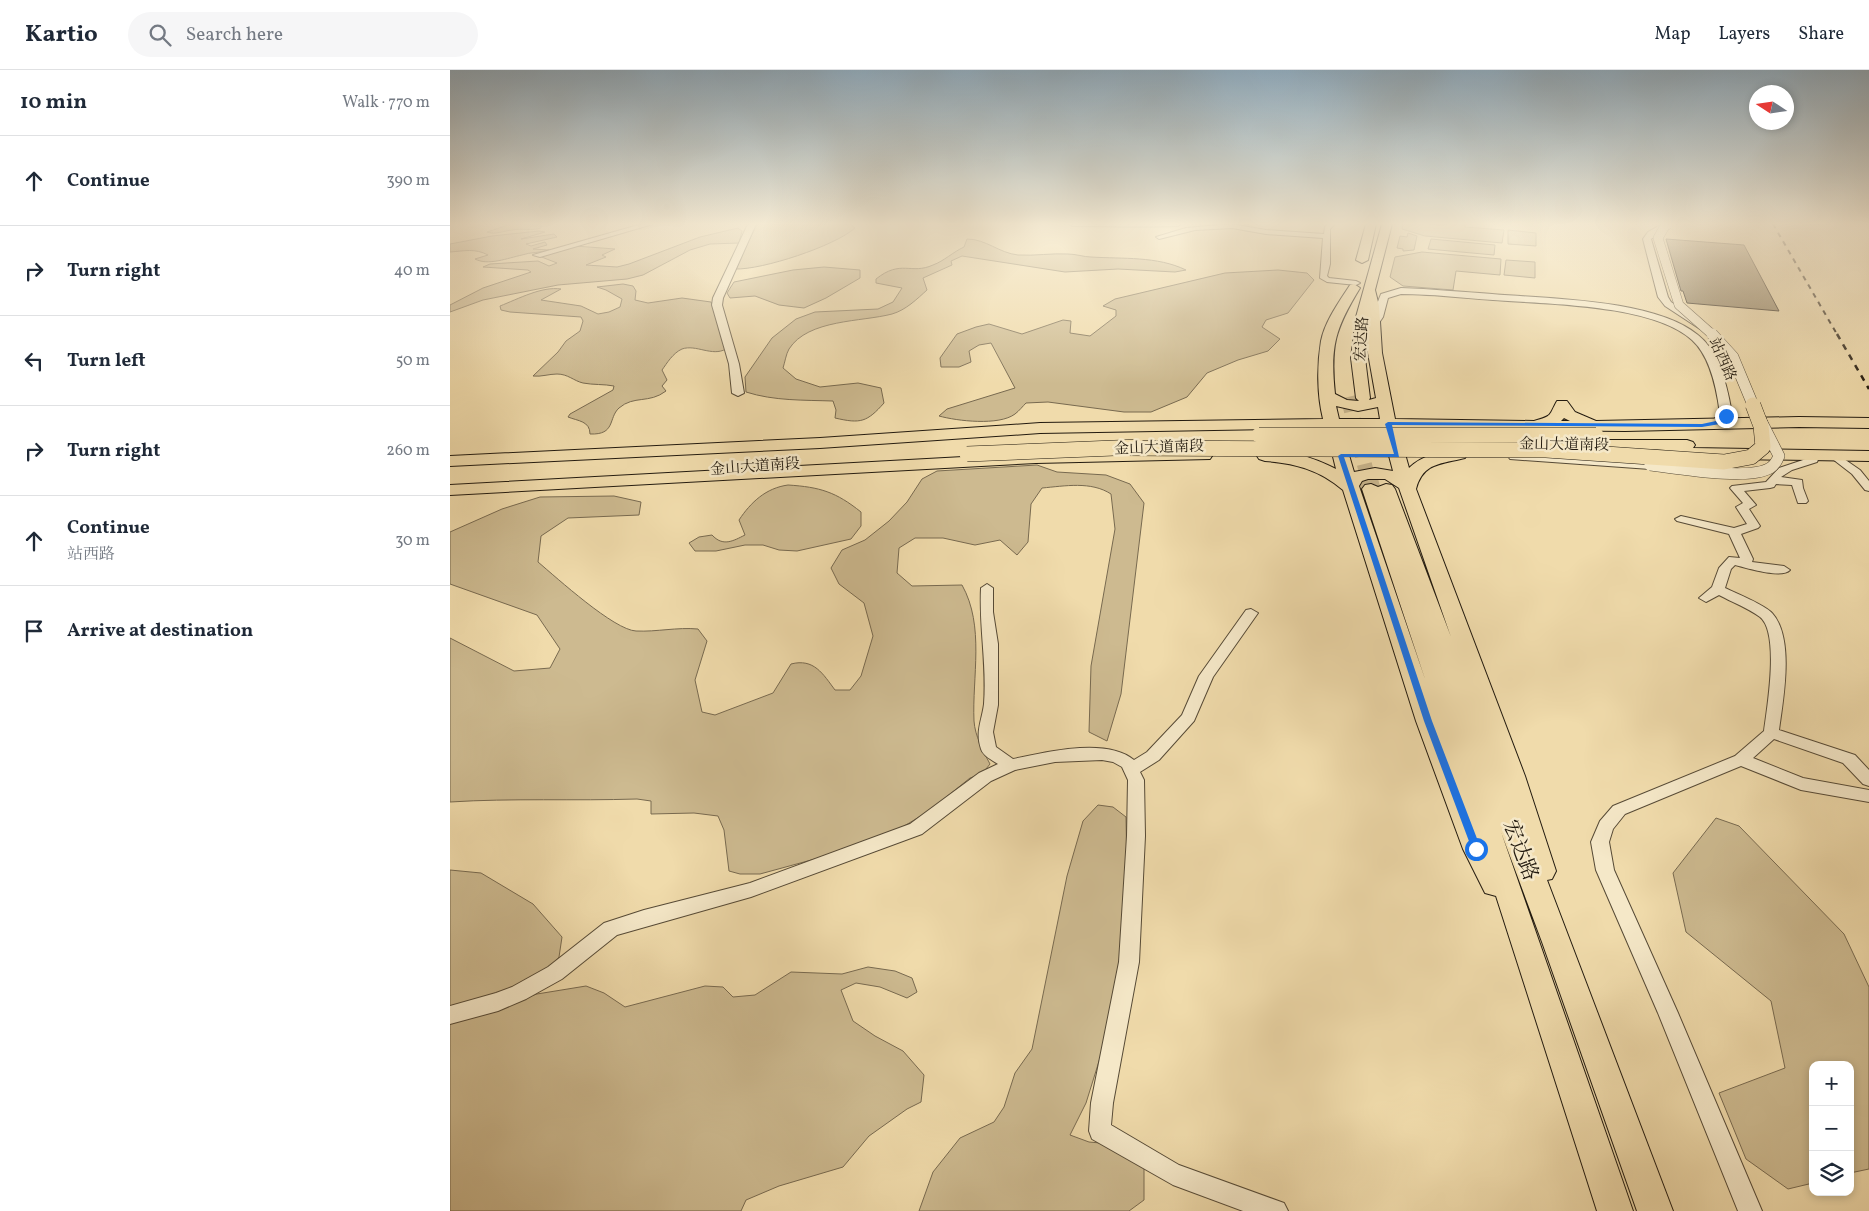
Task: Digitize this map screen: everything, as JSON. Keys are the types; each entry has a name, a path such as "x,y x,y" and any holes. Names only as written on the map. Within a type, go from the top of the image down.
{"main road":[{"name":"宏达路","path":"1348,324 1361,277"},
{"name":"宏达路","path":"1362,398 1358,358 1362,317 1359,287 1363,277"},
{"path":"1359,287 1373,306 1375,353 1391,405 1397,455 1384,488 1341,456 1331,423 1327,393 1328,340 1337,316 1359,287"},
{"path":"1327,393 1336,402 1358,406 1373,404 1380,400 1453,424 1536,425 1600,435 1702,426 1799,422 1869,423"},
{"path":"1281,423 1297,419 1315,410 1325,399 1327,393"},
{"path":"1536,425 1549,422 1558,416 1562,410 1562,404 1566,413 1586,423 1600,435"},
{"path":"450,461 820,443 1040,428 1331,423 1391,405"},
{"path":"1125,448 1546,450 1724,462 1748,458 1758,453 1763,447 1761,426 1753,405"},
{"name":"金山大道南段","path":"450,471 688,463 972,448 1174,434 1869,434"},
{"name":"金山大道南段","path":"972,448 1125,448 1600,435 1869,446"},
{"path":"688,463 820,443"},
{"path":"450,490 1036,458 1547,455 1597,451 1869,456"},
{"path":"1265,456 1292,458 1384,488 1409,480 1418,468 1436,460 1459,455"},
{"path":"688,463 798,470"},
{"name":"金山大道南段","path":"450,483 688,463"},
{"name":"宏达路","path":"1384,488 1524,940 1615,1211"},
{"name":"宏达路","path":"1384,488 1556,942 1655,1211"}],"street":[{"path":"728,277 718,298 718,305 734,364 738,393"},
{"path":"1324,277 1327,280 1359,287"},
{"path":"1487,455 1650,465 1735,474 1759,472 1771,468 1777,463 1778,453 1753,405 1733,357 1723,344 1686,312 1676,299 1670,277"},
{"name":"站西路","path":"1374,324 1384,296 1390,292 1405,291 1591,307 1635,312 1653,317 1689,332 1698,340 1706,352 1714,370 1726,414 1718,422 1702,426"},
{"path":"1680,519 1734,532 1754,526 1742,507 1750,505 1736,488 1770,485 1772,480 1790,466 1813,460 1815,455"},
{"path":"1834,455 1856,472 1869,488"},
{"path":"1772,480 1798,482 1802,501"},
{"path":"1734,532 1747,559 1745,564"},
{"path":"1750,1211 1668,1013 1604,870 1600,842 1606,826 1619,810 1741,760 1771,733 1780,666 1772,622 1768,615 1712,593 1725,568 1733,560 1757,568 1784,570"},
{"path":"987,588 986,612 991,644 990,705 985,732 989,750 1010,765"},
{"path":"1131,770 1153,756 1188,717 1206,676 1250,614"},
{"path":"1771,733 1849,758 1869,780"},
{"path":"450,1015 498,1002 519,993 555,973 611,929 644,918 751,890 916,830 985,777 1010,765 1055,756 1102,754 1128,763 1136,780 1136,836 1129,962 1102,1103 1100,1131 1173,1174 1276,1211"},
{"path":"1741,760 1801,784 1869,796"}],"shaded area":[{"path":"515,277 634,277 558,285 483,300 450,312 450,305 483,288"},
{"path":"757,277 860,277 826,298 804,308 779,305 755,296 730,298 727,293 734,282"},
{"path":"879,277 925,277 923,278 927,290 911,304 892,314 836,323 809,332 798,339 789,349 783,368 796,379 820,387 858,383 881,388 884,403 873,414 863,420 851,421 835,418 836,410 833,401 778,399 746,392 745,377 772,338 796,319 815,312 878,309 893,302 902,288 876,283 876,279"},
{"path":"1207,277 1311,277 1314,280 1288,313 1266,320 1262,327 1280,339 1268,351 1238,360 1207,373 1187,397 1151,412 1124,412 1048,402 1026,403 1015,414 999,420 967,421 939,416 947,409 1015,388 991,343 979,345 969,351 971,362 959,367 941,367 940,358 957,334 989,324 1022,334 1063,320 1071,321 1070,333 1090,336 1116,316 1116,310 1103,306 1115,299"},
{"path":"1390,277 1455,277 1453,290 1403,286"},
{"path":"623,284 633,286 636,291 635,300 648,303 682,298 711,302 726,349 715,352 693,348 682,349 670,358 662,370 667,380 662,386 666,391 654,397 625,404 616,412 608,429 598,434 590,434 586,424 568,417 570,414 613,390 614,386 583,383 561,374 533,376 558,352 566,341 580,331 583,321 581,317 510,312 501,310 500,306 538,291 561,289 541,300 581,306 598,314 620,307 622,299 597,287"},
{"path":"1037,465 1057,472 1106,475 1130,484 1144,503 1121,694 1107,741 1089,732 1091,666 1115,529 1111,494 1095,487 1078,485 1060,486 1042,488 1031,504 1028,542 1017,555 1000,540 975,545 943,538 915,538 899,548 897,573 912,586 962,585 969,601 973,617 976,652 974,721 980,743 990,764 982,774 970,778 929,811 896,831 837,853 760,874 740,874 729,871 724,830 718,816 694,813 651,814 651,801 637,799 450,802 450,638 514,671 550,668 560,649 537,615 450,584 450,532 502,509 540,497 614,496 641,502 639,515 568,518 541,536 538,562 600,613 626,628 636,631 698,629 707,641 695,680 702,712 715,715 773,693 791,664 806,663 812,665 822,673 835,690 850,690 861,676 873,636 864,603 839,584 831,568 842,550 865,540 889,521 907,502 922,479 937,471"},
{"path":"788,485 819,489 844,500 861,512 861,526 851,539 797,551 779,550 763,545 745,545 716,551 695,551 689,543 699,537 712,535 720,541 728,542 745,535 739,520 749,507 773,489"},
{"path":"1098,805 1113,807 1126,817 1128,932 1105,1042 1086,1103 1070,1135 1089,1142 1112,1144 1144,1164 1144,1200 1129,1211 919,1211 933,1172 960,1138 994,1122 1004,1107 1015,1073 1032,1049 1067,876 1083,821"},
{"path":"1716,818 1739,826 1844,934 1869,987 1869,1169 1854,1172 1854,1061 1809,1061 1809,1184 1788,1189 1746,1159 1719,1093 1785,1068 1771,1001 1686,932 1673,873"},
{"path":"450,870 481,873 533,904 562,937 559,957 542,977 450,1010"},
{"path":"868,967 895,971 912,978 917,992 907,998 880,987 856,983 841,990 853,1021 875,1036 903,1051 924,1075 921,1102 907,1109 869,1136 843,1167 779,1186 746,1200 741,1211 450,1211 450,1021 537,994 586,986 604,993 625,1007 705,986 723,987 733,997 755,995 791,972 842,974"}],"building":[{"path":"1677,277 1761,277 1779,311 1687,303 1683,291 1681,291"}],"tunnel":[{"path":"1348,397 1368,479"},
{"path":"1368,478 1371,489"}],"railway":[{"path":"1804,277 1838,336"},
{"path":"1837,334 1869,389"}],"route":[{"path":"1476,849 1428,721 1341,456 1397,455 1388,424 1702,426 1718,422 1726,416"}]}
